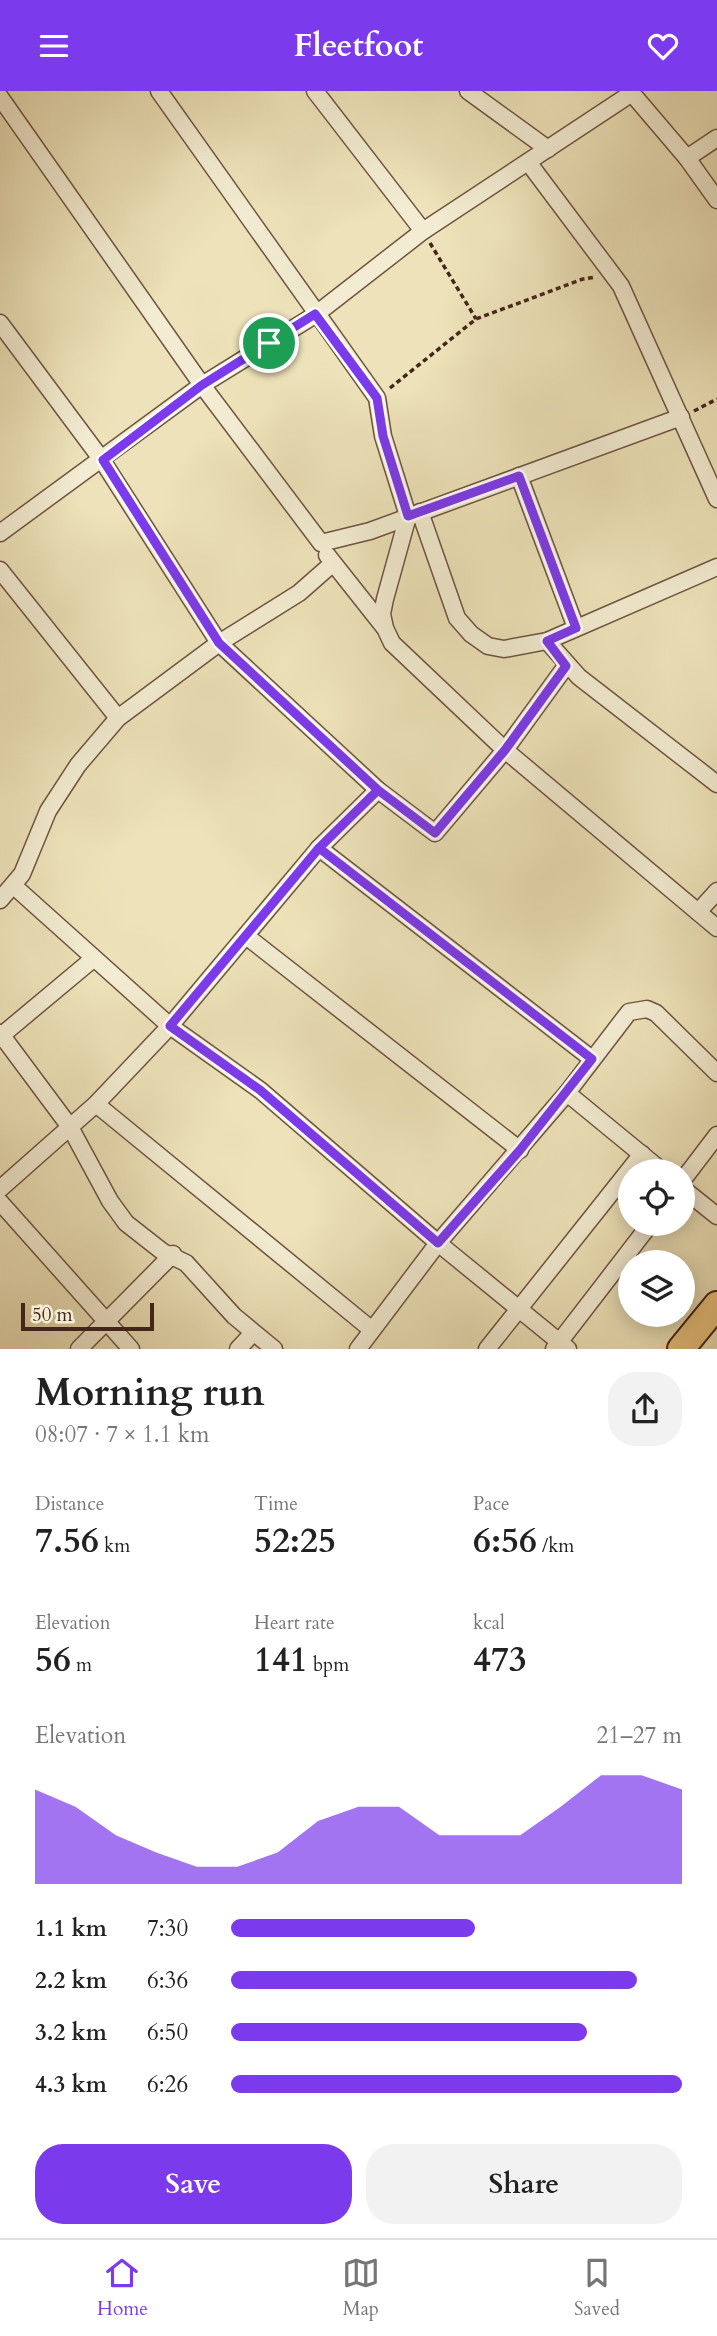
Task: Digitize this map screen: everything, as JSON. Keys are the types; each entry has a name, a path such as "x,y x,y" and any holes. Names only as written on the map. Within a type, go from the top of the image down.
{"highway":[{"path":"681,1349 717,1305"},
{"path":"704,1349 717,1332"}],"street":[{"path":"159,91 377,398 383,436 414,514 457,618 471,634 488,646 505,649 547,641 717,567"},
{"path":"316,91 423,231"},
{"path":"468,91 548,149"},
{"path":"0,533 202,385 315,314 423,231 631,92 687,158 717,200"},
{"path":"0,97 202,385 321,543 332,564 385,628"},
{"path":"687,158 717,138"},
{"path":"528,162 621,286 717,499"},
{"path":"0,323 103,460 219,643 378,790 435,833 505,750 566,666"},
{"path":"321,543 370,531 681,417"},
{"path":"519,476 576,628"},
{"path":"414,514 382,614 391,643 505,750 717,928"},
{"path":"0,900 15,887 48,811 78,765 118,718 219,643 299,593 332,564"},
{"path":"0,570 118,718"},
{"path":"547,641 566,666 717,784"},
{"path":"0,1189 96,1104 170,1026 319,848 378,790"},
{"path":"319,848 592,1059"},
{"path":"15,887 170,1026 260,1090 561,1347 642,1236"},
{"path":"698,912 717,891"},
{"path":"246,936 520,1150"},
{"path":"93,959 3,1039 70,1127 110,1201 126,1223 163,1252 173,1254 186,1263 253,1333 274,1349"},
{"path":"358,1349 438,1243 567,1093 629,1011 647,1009 656,1013 716,1069"},
{"path":"567,1093 648,1159"},
{"path":"96,1104 372,1330"},
{"path":"695,1164 717,1135"},
{"path":"487,1349 642,1154"},
{"path":"695,1198 717,1216"},
{"path":"0,1202 131,1349"},
{"path":"79,1349 173,1254"},
{"path":"238,1349 253,1333"}],"path":[{"path":"423,231 477,319"},
{"path":"377,398 477,319 583,279 601,276 621,286"},
{"path":"681,417 717,399"}],"route":[{"path":"269,343 202,385 103,460 219,643 378,790 319,848 170,1026 260,1090 438,1243 520,1150 592,1059 319,848 378,790 435,833 505,750 566,666 547,641 576,628 519,476 408,516 383,436 377,398 315,314 269,343"}]}
